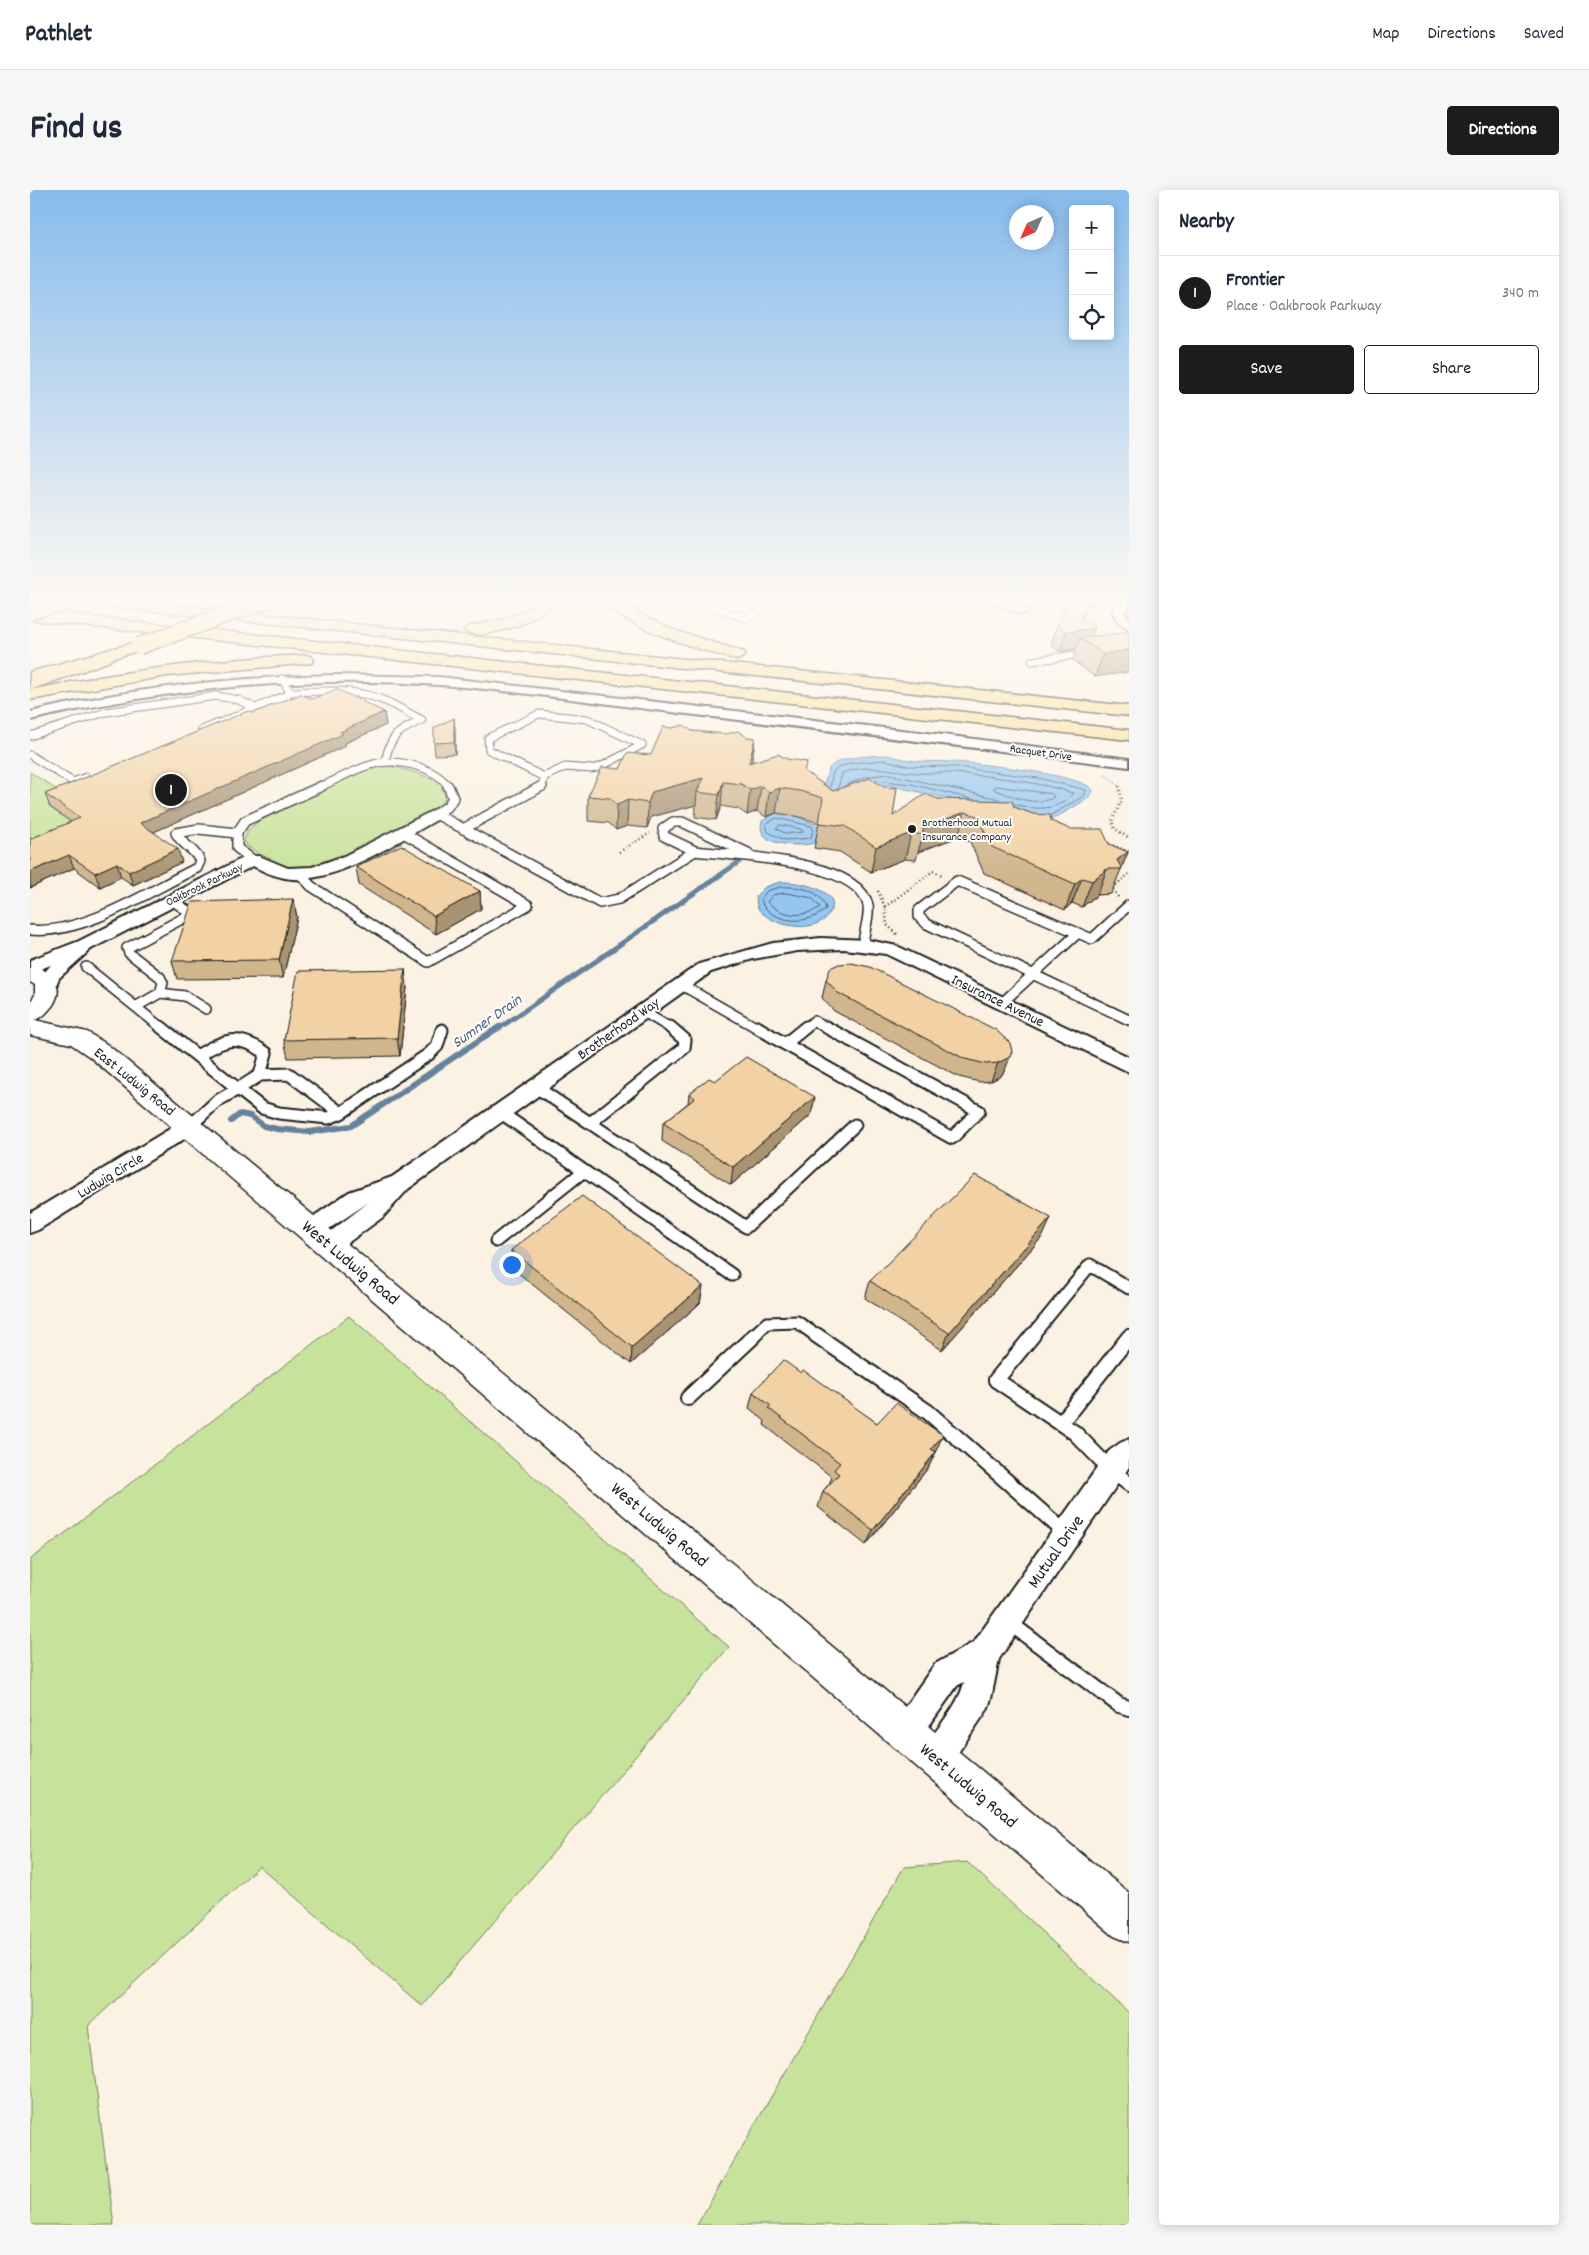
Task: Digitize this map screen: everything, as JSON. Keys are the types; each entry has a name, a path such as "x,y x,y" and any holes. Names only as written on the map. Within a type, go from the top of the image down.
{"main road":[{"path":"30,695 44,692"},
{"path":"734,692 1129,735"},
{"path":"953,692 1129,711"},
{"path":"30,1014 41,1004 41,985"},
{"name":"East Ludwig Road","path":"41,985 59,1018 79,1038 99,1051 190,1126"},
{"name":"East Ludwig Road","path":"30,1026 79,1038"},
{"name":"West Ludwig Road","path":"190,1126 1129,1921"}],"street":[{"name":"Racquet Drive","path":"30,716 73,705 143,692"},
{"name":"Racquet Drive","path":"535,692 936,738 1129,763"},
{"name":"Oakbrook Parkway","path":"30,967 85,945 253,860 278,872 301,874 328,870 436,814"},
{"name":"Brotherhood Way","path":"321,1237 357,1198 400,1183 705,968 731,958 811,944 863,943"},
{"name":"Insurance Avenue","path":"863,943 891,950 913,959 1129,1065"},
{"name":"Oakbrook Parkway","path":"41,985 85,945"},
{"name":"Ludwig Circle","path":"30,1224 190,1126"},
{"name":"Mutual Drive","path":"936,1758 976,1699 985,1653 1067,1534 1123,1468"},
{"name":"Mutual Drive","path":"906,1732 946,1675 985,1653"}],"lane":[{"path":"192,734 290,692"},
{"path":"348,692 381,700 422,720 401,730 391,739 385,762"},
{"path":"30,736 106,712 216,696 239,700 255,708"},
{"path":"540,714 587,719 642,745 600,767 591,769 565,767 544,777 488,750 488,738 540,714"},
{"path":"30,755 74,782 92,775"},
{"path":"253,860 237,848 237,833 246,821 359,768 385,762 418,767 447,783 452,788 454,796 451,804 436,814 600,903 619,899 695,851"},
{"path":"463,829 542,788 544,777"},
{"path":"758,858 682,822 670,823 662,831 664,836 695,851 758,858 825,869 846,878 862,892 868,906 863,943"},
{"path":"30,930 52,932 80,924 196,868 200,861 198,853 179,840 176,833 185,829 199,828 237,833"},
{"path":"301,874 311,886 428,962 528,905 402,832"},
{"path":"1129,905 1092,939 1076,934 957,881 919,910 919,917 927,924 1129,1020"},
{"path":"172,900 192,914"},
{"path":"160,993 163,983 160,977 128,953 127,948 132,943 208,907"},
{"path":"1002,1002 1076,934"},
{"path":"86,966 262,1108 279,1113 329,1118 341,1113 429,1054 437,1046 442,1030"},
{"path":"680,984 785,1044 952,1138 979,1112 814,1021 785,1044"},
{"path":"137,1006 160,993 191,996 206,1008"},
{"path":"590,1123 684,1048 684,1040 679,1033 642,1011"},
{"path":"197,1056 224,1040 237,1037 266,1053 260,1075"},
{"path":"190,1126 217,1101 260,1075 289,1074 341,1113"},
{"path":"536,1087 746,1227 855,1125"},
{"path":"500,1112 732,1275"},
{"path":"496,1241 584,1171"},
{"path":"1123,1468 1061,1423 996,1380 1090,1265 1129,1288"},
{"path":"688,1398 767,1323 797,1322 928,1412 1067,1534"},
{"path":"1061,1423 1129,1338"},
{"path":"1006,1621 1119,1705 1129,1708"}],"path":[{"path":"1102,774 1120,783 1125,793 1125,801 1112,821 1115,829 1129,838"},
{"path":"1105,843 1129,852"}],"green space":[{"path":"386,766 406,770 430,779 439,785 444,792 444,800 435,809 323,866 294,869 277,865 248,847 244,840 249,829 259,821 364,771"},
{"path":"30,772 59,791 114,778 48,806 84,831 30,855"},
{"path":"349,1316 729,1647 422,2006 259,1866 88,2026 114,2225 30,2225 30,1560"},
{"path":"967,1862 1129,2013 1129,2225 697,2225 904,1867"}],"water":[{"path":"886,755 916,761 962,763 1028,770 1072,780 1087,785 1093,791 1087,799 1050,821 888,785 879,785 818,799 829,769 839,761"},
{"path":"776,813 796,816 819,826 815,843 790,845 771,840 765,836 761,830 762,821"},
{"path":"780,882 807,885 825,893 831,898 832,905 829,914 822,921 814,925 792,926 771,919 763,914 757,907 756,896 765,887"}],"building":[{"path":"330,692 343,692 384,712 340,732 343,734 140,823 178,849 129,872 117,863 95,873 69,855 30,872 30,839 80,818 45,794 248,711 253,713 301,694 312,699"},
{"path":"454,718 454,742 434,743 434,728"},
{"path":"684,725 692,731 726,734 738,731 747,737 755,738 749,763 778,754 787,759 807,762 804,771 833,791 870,778 884,787 897,788 893,816 925,794 938,799 1012,801 1014,807 1033,814 1050,815 1051,821 1070,829 1102,829 1109,844 1128,852 1117,860 1122,869 1107,869 1092,881 1082,878 1075,884 992,847 977,816 965,812 923,828 923,835 911,833 876,847 845,826 819,823 823,798 800,791 780,788 769,792 761,786 750,790 741,784 723,782 719,795 697,792 703,778 652,792 648,803 628,800 617,805 610,798 588,796 602,767 620,769 627,753 651,755 663,727 672,728"},
{"path":"401,845 480,891 434,916 356,867"},
{"path":"293,899 279,960 172,961 192,902"},
{"path":"851,963 870,967 996,1030 1010,1043 1012,1052 1008,1058 998,1063 986,1064 965,1059 838,993 826,980 830,968 839,964"},
{"path":"405,969 397,1038 284,1040 298,971"},
{"path":"746,1057 815,1097 733,1167 663,1123 695,1098 689,1094 709,1078 715,1081"},
{"path":"975,1175 1051,1218 949,1333 870,1281"},
{"path":"582,1196 703,1286 632,1347 511,1250"},
{"path":"783,1360 801,1373 803,1370 877,1423 896,1403 943,1435 931,1449 936,1452 873,1530 823,1491 839,1474 834,1470 840,1463 768,1408 771,1406 753,1392"}],"waterway":[{"name":"Sumner Drain","path":"498,1029 739,862"},
{"name":"Sumner Drain","path":"231,1121 240,1114 250,1116 264,1126 310,1132 351,1126 499,1027"}],"place":[{"name":"Frontier","path":"171,790"},
{"name":"Brotherhood Mutual Insurance Company","path":"912,829"}]}
